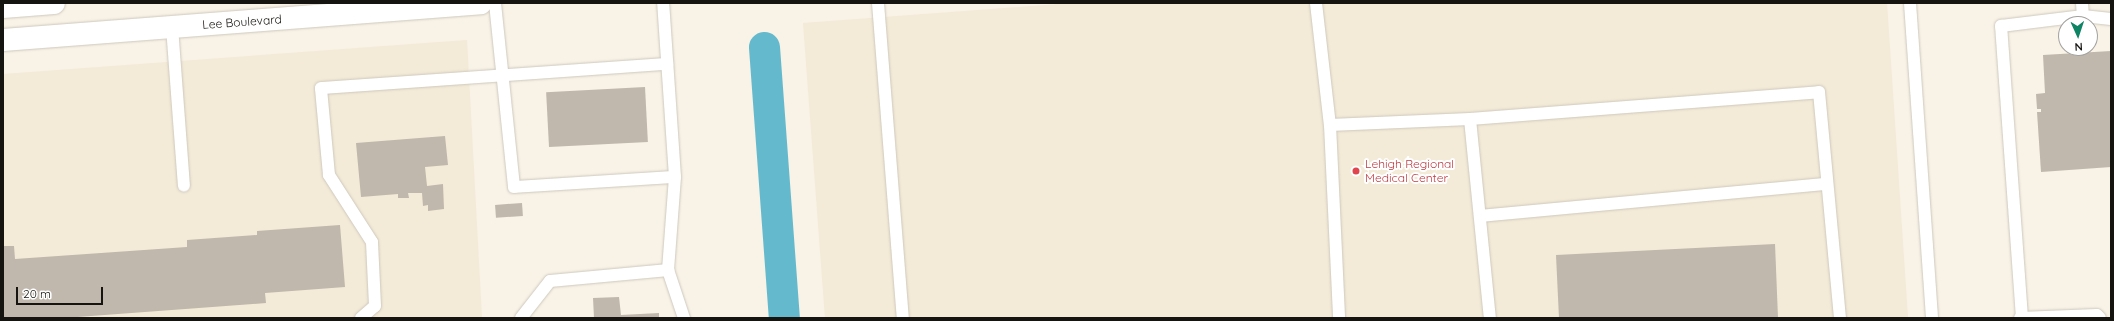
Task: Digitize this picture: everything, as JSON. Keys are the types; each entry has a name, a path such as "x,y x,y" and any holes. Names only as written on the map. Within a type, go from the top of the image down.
{"main road":[{"path":"3,7 54,3"},
{"name":"Lee Boulevard","path":"3,40 482,3"}],"lane":[{"path":"495,3 514,187 675,177"},
{"path":"663,3 675,177 668,270 684,318"},
{"path":"878,3 903,318"},
{"path":"1316,3 1330,125 1339,318"},
{"path":"1910,3 1932,318"},
{"path":"2082,3 2083,16"},
{"path":"2098,18 2111,19"},
{"path":"2058,19 2001,26 2021,318 2097,315 2100,318"},
{"path":"172,27 184,186"},
{"path":"361,318 375,306 372,242 329,175 321,88 667,64"},
{"path":"1330,125 1470,119 1820,92 1840,318"},
{"path":"1470,119 1490,318"},
{"path":"1480,216 1827,184"},
{"path":"521,318 550,281 668,270"}],"shaded area":[{"name":"Lehigh Regional Medical Center","path":"1072,3 1887,3 1908,318 825,318 803,23"},
{"path":"467,40 482,318 3,318 3,74"}],"building":[{"path":"2111,51 2111,167 2041,172 2037,112 2041,112 2041,109 2037,109 2036,94 2045,93 2043,55 2098,56 2098,52"},
{"path":"645,87 648,142 549,147 546,92"},
{"path":"445,136 448,165 425,167 427,186 443,184 444,209 428,211 428,205 423,206 422,193 408,193 409,198 398,198 398,194 361,197 356,143"},
{"path":"522,203 523,216 496,218 495,205"},
{"path":"340,225 345,287 265,293 266,303 64,318 3,318 3,246 14,246 15,259 187,247 187,240 257,235 257,231"},
{"path":"1775,244 1778,318 1559,318 1556,255"},
{"path":"619,297 621,315 659,313 659,318 594,318 593,298"}],"waterway":[{"path":"764,47 784,318"}],"place":[{"name":"Lehigh Regional Medical Center","path":"1356,171"}]}
